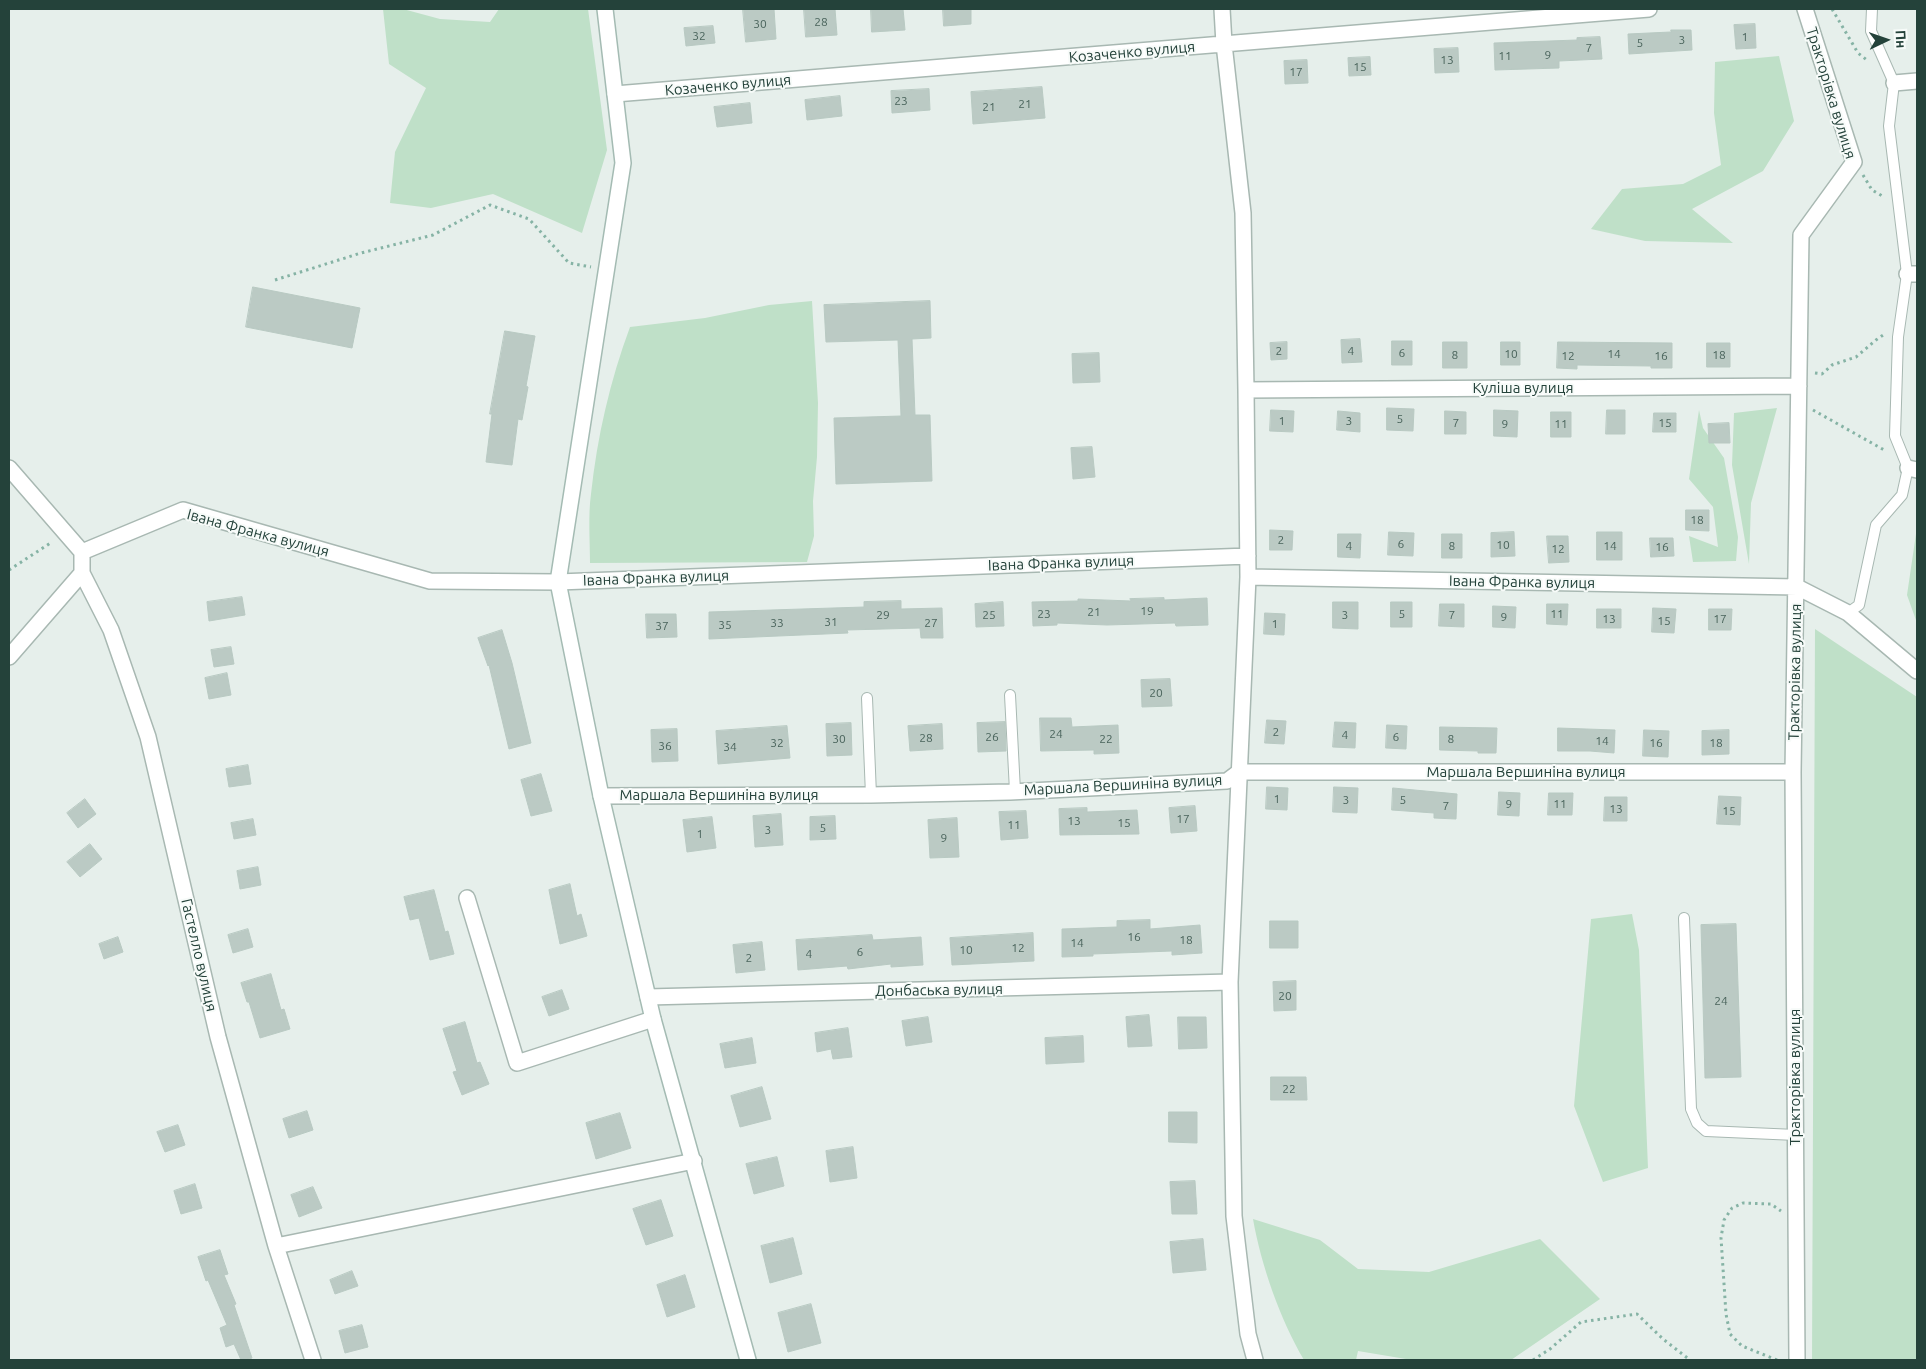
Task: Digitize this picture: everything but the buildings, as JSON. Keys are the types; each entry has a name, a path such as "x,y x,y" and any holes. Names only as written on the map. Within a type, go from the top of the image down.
{"street":[{"path":"605,9 623,163 558,582 601,796 652,1019 694,1161 748,1360"},
{"path":"1222,9 1224,44 1244,213 1248,556 1230,982 1234,1216 1248,1334 1255,1360"},
{"name":"Козаченко вулиця","path":"615,94 1649,9"},
{"name":"Тракторівка вулиця","path":"1797,1360 1794,772 1801,235 1854,162 1805,9"},
{"path":"1894,83 1917,81"},
{"name":"Куліша вулиця","path":"1246,390 1799,379"},
{"path":"9,468 82,552"},
{"name":"Івана Франка вулиця","path":"82,552 183,510 430,581 558,582 1248,556"},
{"name":"Гастелло вулиця","path":"82,552 82,573 111,630 148,737 218,1037 276,1246 313,1360"},
{"path":"9,657 82,573"},
{"name":"Івана Франка вулиця","path":"1248,577 1797,587"},
{"path":"1797,587 1848,613 1917,671"},
{"name":"Маршала Вершиніна вулиця","path":"601,796 1015,791 1226,781 1239,772 1794,772"},
{"path":"467,898 517,1062 652,1019"},
{"name":"Донбаська вулиця","path":"648,997 1230,982"},
{"path":"276,1246 694,1161"}],"lane":[{"path":"1848,613 1859,605 1876,526 1902,495 1912,469 1894,436 1899,326 1912,274 1899,206 1889,126 1894,83 1871,30 1872,9"},
{"path":"1010,695 1015,791"},
{"path":"867,698 870,794"},
{"path":"1684,918 1691,1109 1697,1123 1706,1131 1796,1135"}],"path":[{"path":"1832,9 1858,53 1872,65"},
{"path":"1854,162 1872,190 1899,206"},
{"path":"275,280 361,253 433,235 490,205 528,220 569,263 606,270"},
{"path":"1799,379 1822,374 1832,365 1856,357 1876,340 1899,326"},
{"path":"1799,402 1886,451 1912,469"},
{"path":"9,570 65,533"},
{"path":"1777,1360 1742,1346 1730,1334 1726,1314 1721,1238 1724,1220 1732,1208 1743,1203 1772,1204 1796,1223"},
{"path":"1532,1360 1550,1349 1581,1322 1637,1314 1663,1339 1690,1360"}],"green space":[{"path":"383,9 403,9 440,19 490,22 499,9 588,9 607,150 582,233 493,194 431,208 390,203 395,152 426,88 389,64"},
{"path":"1779,56 1794,121 1763,171 1692,209 1733,243 1645,241 1591,229 1622,189 1683,184 1721,165 1714,113 1715,62"},
{"path":"812,301 818,403 817,457 813,501 814,536 807,562 590,563 590,502 597,451 610,389 630,327 705,318 769,305"},
{"path":"1777,408 1751,503 1749,564 1732,465 1734,413"},
{"path":"1699,410 1703,428 1724,458 1738,537 1736,561 1693,562 1689,536 1718,547 1713,507 1689,479"},
{"path":"1917,527 1917,623 1907,595"},
{"path":"1815,629 1917,697 1917,1360 1812,1360"},
{"path":"1632,914 1639,950 1648,1168 1603,1182 1574,1106 1591,919"},
{"path":"1253,1219 1320,1240 1358,1269 1429,1272 1540,1239 1600,1299 1511,1360 1412,1360 1358,1351 1356,1360 1304,1360 1287,1327 1272,1291"}]}
